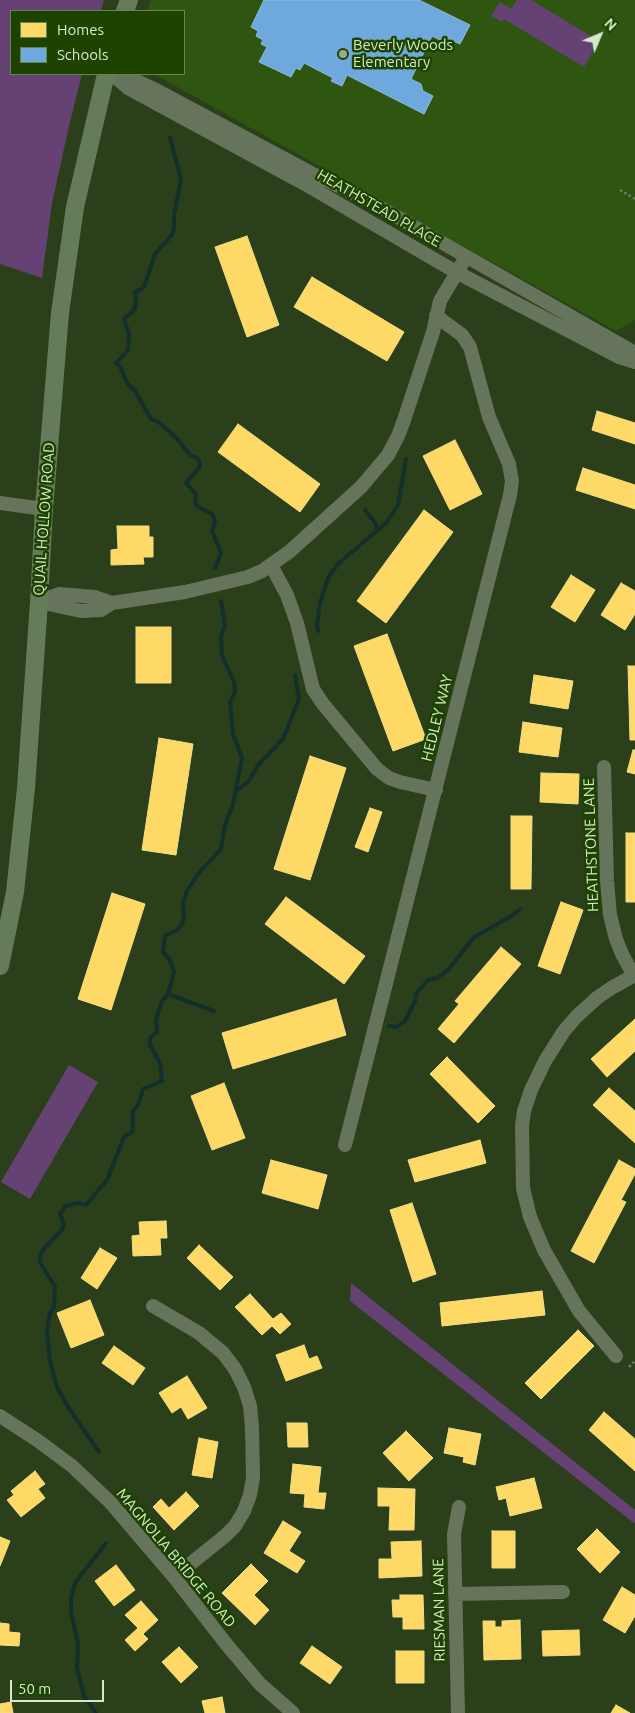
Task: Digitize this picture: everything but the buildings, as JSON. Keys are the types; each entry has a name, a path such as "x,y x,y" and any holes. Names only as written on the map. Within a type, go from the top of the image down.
{"main road":[{"name":"QUAIL HOLLOW ROAD","path":"0,966 15,892 25,797 52,397 62,294 75,206 106,75"}],"street":[{"name":"HEATHSTEAD PLACE","path":"113,75 128,88 305,184 456,272 619,356 635,362"},
{"name":"HEATHSTEAD PLACE","path":"124,75 154,88 311,173 364,198 630,350 635,356"},
{"path":"39,602 81,611 101,610 112,603 193,590 248,576 271,565 289,552 361,487 388,456 404,420 433,332 440,301 466,257"},
{"name":"HEDLEY WAY","path":"345,1145 436,790 512,481 509,464 489,417 470,347 462,335 436,316"},
{"path":"0,503 44,509"},
{"path":"271,565 287,595 297,623 313,689 323,704 377,769 389,778 400,782 436,790"},
{"name":"HEATHSTONE LANE","path":"604,767 607,880 610,915 619,947 635,976"},
{"path":"616,1356 579,1312 565,1290 530,1218 523,1188 522,1126 524,1111 531,1090 545,1061 564,1031 598,997 635,976"},
{"path":"153,1306 199,1334 223,1353 235,1369 244,1387 250,1406 252,1427 253,1478 250,1495 244,1511 226,1536 174,1577"},
{"name":"MAGNOLIA BRIDGE ROAD","path":"1,1421 37,1440 72,1466 110,1502 174,1577 226,1645 260,1684 289,1712"},
{"name":"RIESMAN LANE","path":"458,1713 454,1534 459,1508"},
{"path":"455,1594 563,1592"}],"path":[{"path":"620,190 635,199"},
{"path":"629,1366 635,1361"}],"shaded area":[{"path":"0,0 104,0 101,10 10,10 10,75 82,75 52,203 42,278 0,264"},
{"path":"151,0 635,0 635,320 616,331 156,75 185,75 185,10 147,10"},
{"path":"517,0 531,0 599,41 584,67 504,19 502,22 491,16 500,2 511,9"},
{"path":"69,1065 98,1082 30,1199 1,1182"},
{"path":"351,1283 635,1510 635,1524 350,1301"}],"waterway":[{"path":"170,138 181,179 174,215 174,229 172,235 155,254 144,287 135,293 135,309 124,319 129,334 128,350 116,363 120,366 127,383 135,391 151,419 160,423 178,440 190,455 199,461 200,467 186,483 196,494 195,503 198,507 212,514 215,521 212,531 221,553 215,568"},
{"path":"318,631 320,603 328,578 338,564 387,522 398,505 406,459"},
{"path":"365,510 376,524 377,531"},
{"path":"99,1452 68,1407 57,1387 50,1361 47,1332 50,1313 54,1307 55,1287 40,1262 40,1256 43,1250 62,1230 64,1225 60,1214 66,1206 77,1203 86,1205 107,1180 124,1137 132,1132 133,1111 138,1105 143,1089 162,1081 160,1063 150,1045 150,1038 157,1032 156,1020 161,1003 168,994 174,972 170,960 163,952 165,936 177,930 182,924 184,916 183,903 187,891 198,874 221,849 225,825 233,804 242,758 233,734 230,702 235,692 234,682 222,655 221,636 225,625 221,601"},
{"path":"236,791 249,781 259,764 283,739 299,699 295,675"},
{"path":"389,1026 397,1027 405,1021 415,1001 416,994 428,980 437,978 448,970 474,937 510,917 520,909"},
{"path":"168,994 214,1011"},
{"path":"96,1713 84,1696 77,1668 78,1644 71,1612 71,1599 75,1583 106,1543"}],"place":[{"name":"Beverly Woods Elementary","path":"343,54"}]}
